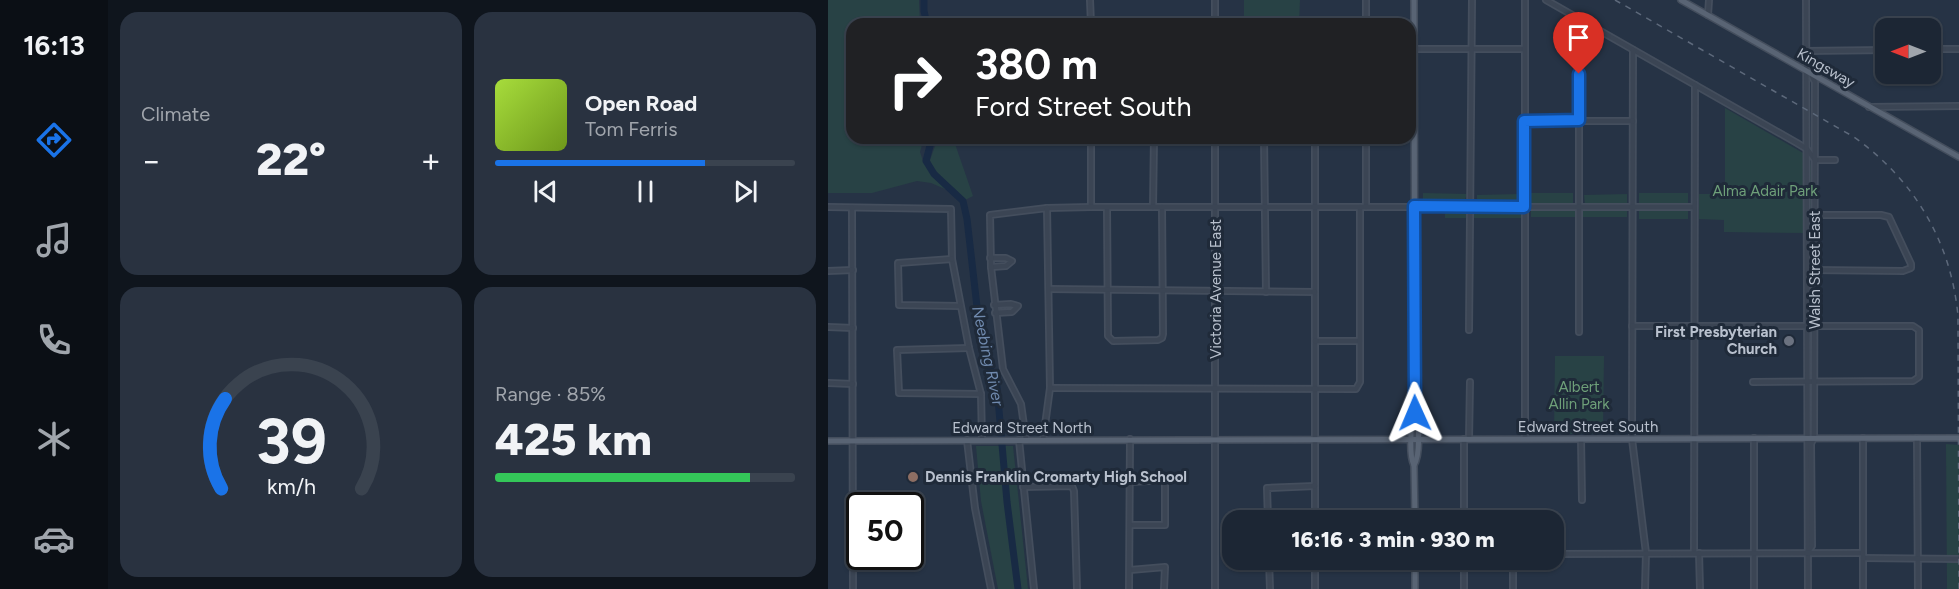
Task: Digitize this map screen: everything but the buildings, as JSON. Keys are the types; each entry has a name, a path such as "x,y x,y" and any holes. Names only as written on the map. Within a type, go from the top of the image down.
{"main road":[{"path":"1414,0 1414,18"},
{"name":"Kingsway","path":"1682,0 1959,157"},
{"path":"1413,144 1415,413 1418,419 1415,439 1418,460 1414,465 1415,510"},
{"name":"Edward Street South","path":"1217,440 1959,438"},
{"name":"Edward Street North","path":"828,441 1217,440"},
{"path":"1415,570 1415,589"}],"street":[{"path":"1090,0 1091,18"},
{"path":"1215,0 1215,18"},
{"path":"1366,0 1366,18"},
{"path":"1469,330 1472,0"},
{"path":"1524,439 1525,0"},
{"path":"1546,0 1807,149 1815,160 1835,160"},
{"path":"1708,0 1708,15"},
{"name":"Walsh Street East","path":"1806,0 1806,381 1811,437"},
{"path":"1579,19 1579,332"},
{"path":"1416,50 1524,49"},
{"path":"1941,50 1959,49"},
{"path":"1633,50 1632,439 1646,554 1645,589"},
{"path":"1806,51 1875,50"},
{"name":"Walsh Street East","path":"1806,70 1815,82 1814,381 1811,437"},
{"path":"1695,85 1694,438 1700,589"},
{"path":"1869,107 1959,106"},
{"path":"1524,121 1633,120"},
{"path":"1091,144 1091,207"},
{"path":"1153,207 1154,144"},
{"name":"Victoria Avenue East","path":"1215,144 1217,440 1215,589"},
{"path":"1264,144 1266,291"},
{"path":"1315,144 1315,510"},
{"path":"1050,388 1354,390 1359,386 1366,144"},
{"path":"828,207 951,208 952,259 969,348 981,394 982,440"},
{"path":"1026,440 1021,404 1003,369 990,258 990,215 1047,208 1091,207 1694,207"},
{"path":"1107,208 1108,336 1113,340 1158,340 1162,338 1162,207"},
{"path":"852,208 854,589"},
{"path":"1043,440 1050,388 1047,208"},
{"path":"1807,270 1904,271 1911,268 1889,217 1815,215"},
{"path":"990,258 1006,258 1012,261 1006,266 991,267"},
{"path":"952,259 898,263 899,305 960,306"},
{"path":"828,271 853,270"},
{"path":"1049,289 1315,292"},
{"path":"994,305 1018,306 1014,312 995,313"},
{"path":"1632,326 1916,327 1919,333 1919,375 1918,379 1913,381 1753,382"},
{"path":"828,327 853,328"},
{"path":"1315,341 1360,341"},
{"path":"969,348 897,350 899,393 981,394"},
{"path":"1464,510 1470,382"},
{"path":"828,383 853,384"},
{"path":"1808,589 1811,437"},
{"path":"1754,438 1754,589"},
{"path":"1863,438 1863,589"},
{"path":"1917,438 1918,589"},
{"path":"1130,439 1130,589"},
{"path":"1581,439 1582,500"},
{"path":"967,440 975,508 991,589"},
{"path":"1016,440 1034,589"},
{"path":"1130,482 1165,480 1165,525 1130,525"},
{"path":"1023,487 1072,486 1077,589"},
{"path":"1268,510 1267,488 1315,486"},
{"path":"1564,554 1807,553 1959,559"},
{"path":"1130,570 1165,567 1164,589"},
{"path":"1269,570 1270,589"},
{"path":"1315,570 1315,589"},
{"path":"1464,570 1464,589"},
{"path":"1513,570 1513,589"}],"green space":[{"path":"828,0 919,0 920,18 846,18 846,144 922,144 920,152 923,161 926,161 934,174 951,189 917,181 872,193 828,193"},
{"path":"1244,0 1300,0 1299,18 1244,18"},
{"name":"Alma Adair Park","path":"1725,108 1803,153 1805,233 1724,232 1724,220 1699,219 1699,194 1725,194"},
{"path":"936,144 955,144 973,196 965,200 941,177 930,160"},
{"path":"1812,163 1812,266 1810,267 1810,165"},
{"path":"1423,193 1467,194 1464,203 1423,203"},
{"path":"1531,193 1573,193 1573,204 1531,204"},
{"path":"1639,193 1688,193 1688,204 1639,204"},
{"path":"1519,194 1519,203 1477,204 1477,195"},
{"path":"1627,194 1627,204 1585,204 1584,195"},
{"path":"1531,210 1575,210 1575,217 1531,217"},
{"path":"1583,210 1627,210 1627,217 1583,217"},
{"path":"1639,210 1688,210 1688,219 1639,219"},
{"path":"1445,211 1466,211 1466,218 1445,218"},
{"path":"1473,211 1521,211 1521,218 1473,218"},
{"name":"Albert Allin Park","path":"1555,356 1604,356 1603,434 1554,434"},
{"path":"1946,444 1959,445 1959,589 1947,589"},
{"path":"976,446 1013,446 1028,589 998,589 981,501"}],"waterway":[{"name":"Neebing River","path":"924,0 926,18"},
{"name":"Neebing River","path":"930,144 926,161 934,174 963,201 967,219 980,333 997,387 1007,502 1018,589"}],"railway":[{"path":"1615,0 1854,137 1895,173 1926,214 1947,262 1958,316 1959,589"}],"place":[{"name":"First Presbyterian Church","path":"1789,341"},
{"name":"Dennis Franklin Cromarty High School","path":"913,477"}],"route":[{"path":"1415,413 1414,206 1524,207 1524,121 1579,120 1579,74"}]}
